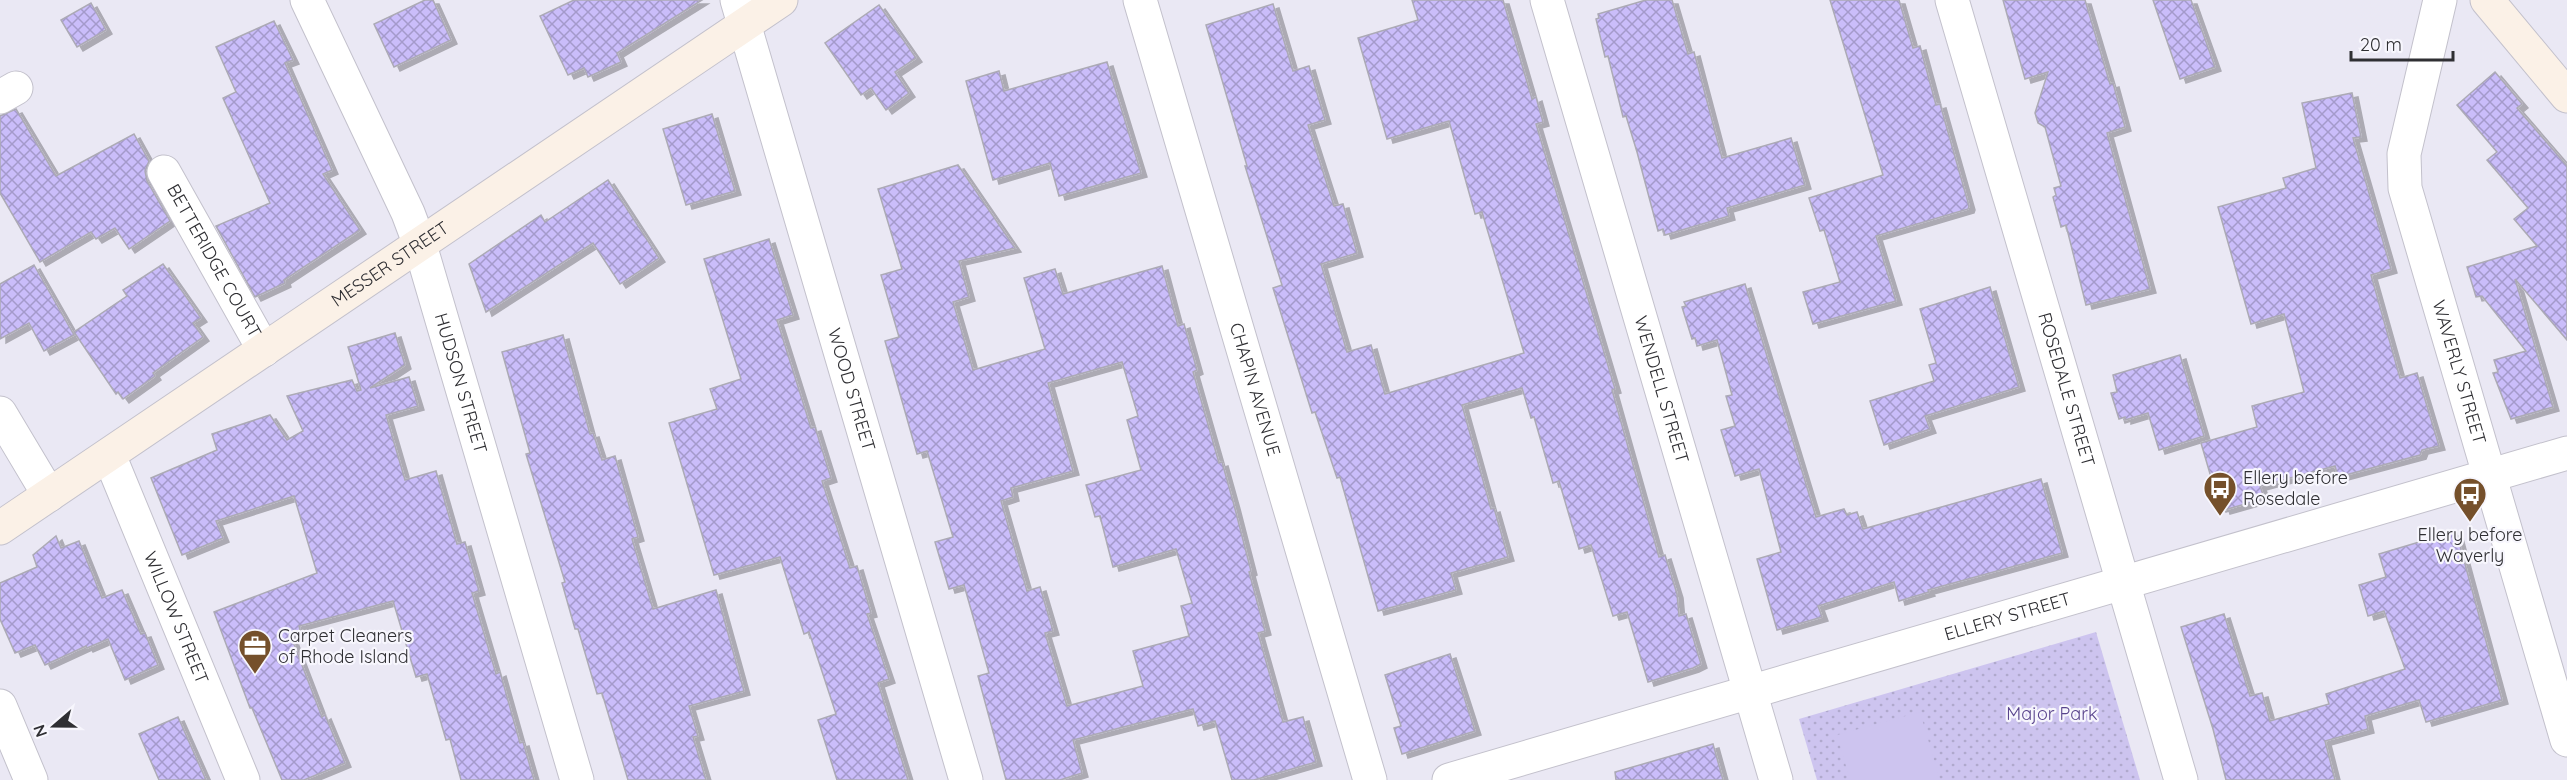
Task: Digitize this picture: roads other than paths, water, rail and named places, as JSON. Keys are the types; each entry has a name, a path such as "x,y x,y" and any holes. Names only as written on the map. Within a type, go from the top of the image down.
{"street":[{"name":"HUDSON STREET","path":"307,0 408,213 420,245 577,780"},
{"name":"MESSER STREET","path":"0,528 420,245 741,12 781,0"},
{"name":"CHAPIN AVENUE","path":"1140,0 1370,780"},
{"name":"WENDELL STREET","path":"1547,0 1776,780"},
{"name":"ROSEDALE STREET","path":"1952,0 2181,780"},
{"name":"WAVERLY STREET","path":"2440,0 2404,154 2403,176 2408,200 2567,740"},
{"path":"2487,0 2567,96"},
{"name":"WOOD STREET","path":"741,12 966,780"},
{"name":"BETTERIDGE COURT","path":"164,172 264,350"},
{"path":"0,413 49,495"},
{"name":"ELLERY STREET","path":"1449,780 2567,453"},
{"name":"WILLOW STREET","path":"109,455 243,780"},
{"path":"0,706 31,780"}],"place":[{"name":"Ellery before Rosedale","path":"2220,517"},
{"name":"Ellery before Waverly","path":"2470,523"},
{"name":"Carpet Cleaners of Rhode Island","path":"255,675"}],"park label":[{"name":"Major Park","path":"2052,714"}]}
